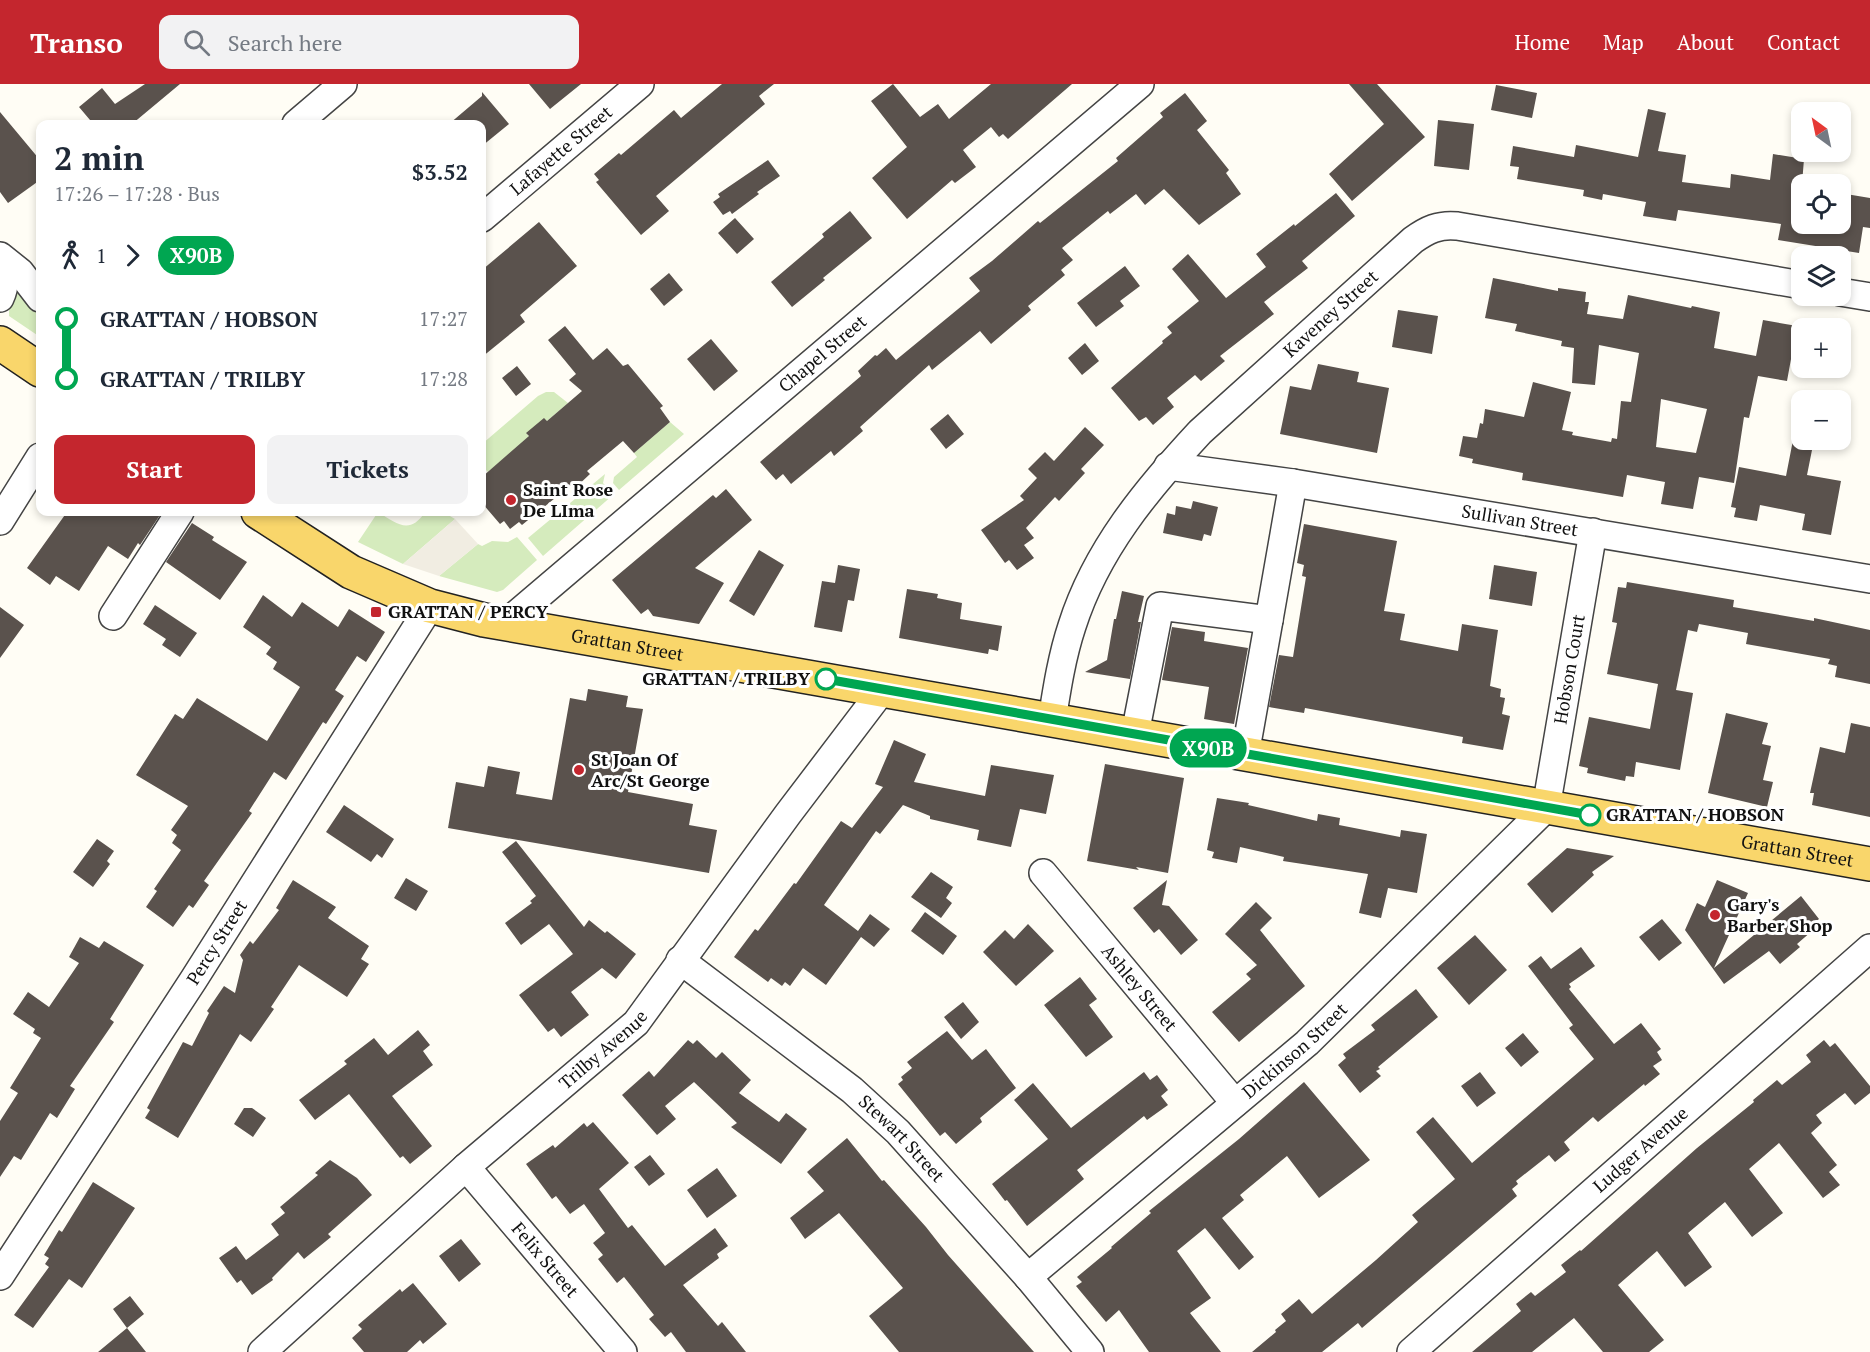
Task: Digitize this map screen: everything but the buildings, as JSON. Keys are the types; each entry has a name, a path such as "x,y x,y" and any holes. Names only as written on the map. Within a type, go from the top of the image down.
{"main road":[{"path":"0,343 36,367"},
{"name":"Grattan Street","path":"264,516 351,572 430,606 505,624 1870,864"}],"street":[{"path":"301,120 343,84"},
{"name":"Lafayette Street","path":"486,215 640,84"},
{"name":"Chapel Street","path":"505,624 1140,84"},
{"name":"Kaveney Street","path":"1052,720 1072,625 1084,594 1118,531 1168,466 1200,432 1413,240 1429,229 1439,225 1466,227 1791,283"},
{"path":"0,256 20,272 36,293"},
{"path":"0,263 5,281 0,298"},
{"path":"1851,294 1870,297"},
{"path":"2,514 36,463"},
{"name":"Sullivan Street","path":"1168,466 1293,483 1870,579"},
{"path":"1245,755 1293,483"},
{"path":"113,616 177,516"},
{"name":"Hobson Court","path":"1546,808 1593,532"},
{"name":"Percy Street","path":"0,1276 200,969 430,606"},
{"path":"1135,734 1160,606 1269,620"},
{"name":"Trilby Avenue","path":"262,1352 466,1167 636,1023 883,689"},
{"name":"Dickinson Street","path":"1028,1277 1306,1043 1546,808"},
{"name":"Ashley Street","path":"1043,873 1235,1104"},
{"name":"Ludger Avenue","path":"1411,1352 1870,948"},
{"name":"Stewart Street","path":"681,960 852,1090 898,1132 1028,1277 1090,1352"},
{"name":"Felix Street","path":"466,1167 622,1352"}],"green space":[{"path":"18,289 22,289 36,308 36,334 9,316 9,310"},
{"path":"546,392 554,392 568,403 547,421 544,419 527,434 529,437 488,472 486,470 486,441 538,396"},
{"path":"670,422 684,434 619,490 613,483 614,477 637,457 634,453"},
{"path":"605,474 603,483 613,495 543,556 528,538"},
{"path":"375,516 384,516 403,525 414,523 422,516 450,516 455,519 403,564 358,542"},
{"path":"517,537 537,560 503,590 497,592 439,576 478,544 482,546 492,541 508,542"}],"shaded area":[{"path":"455,519 478,544 439,576 403,564"}],"bus line":[{"name":"X90B","path":"826,679 1590,815"}],"place":[{"name":"Saint Rose De LIma","path":"511,500"},
{"name":"GRATTAN / PERCY","path":"376,612"},
{"name":"GRATTAN / TRILBY","path":"826,679"},
{"name":"St Joan Of Arc/St George","path":"579,770"},
{"name":"GRATTAN / HOBSON","path":"1590,815"},
{"name":"Gary's Barber Shop","path":"1715,915"}]}
